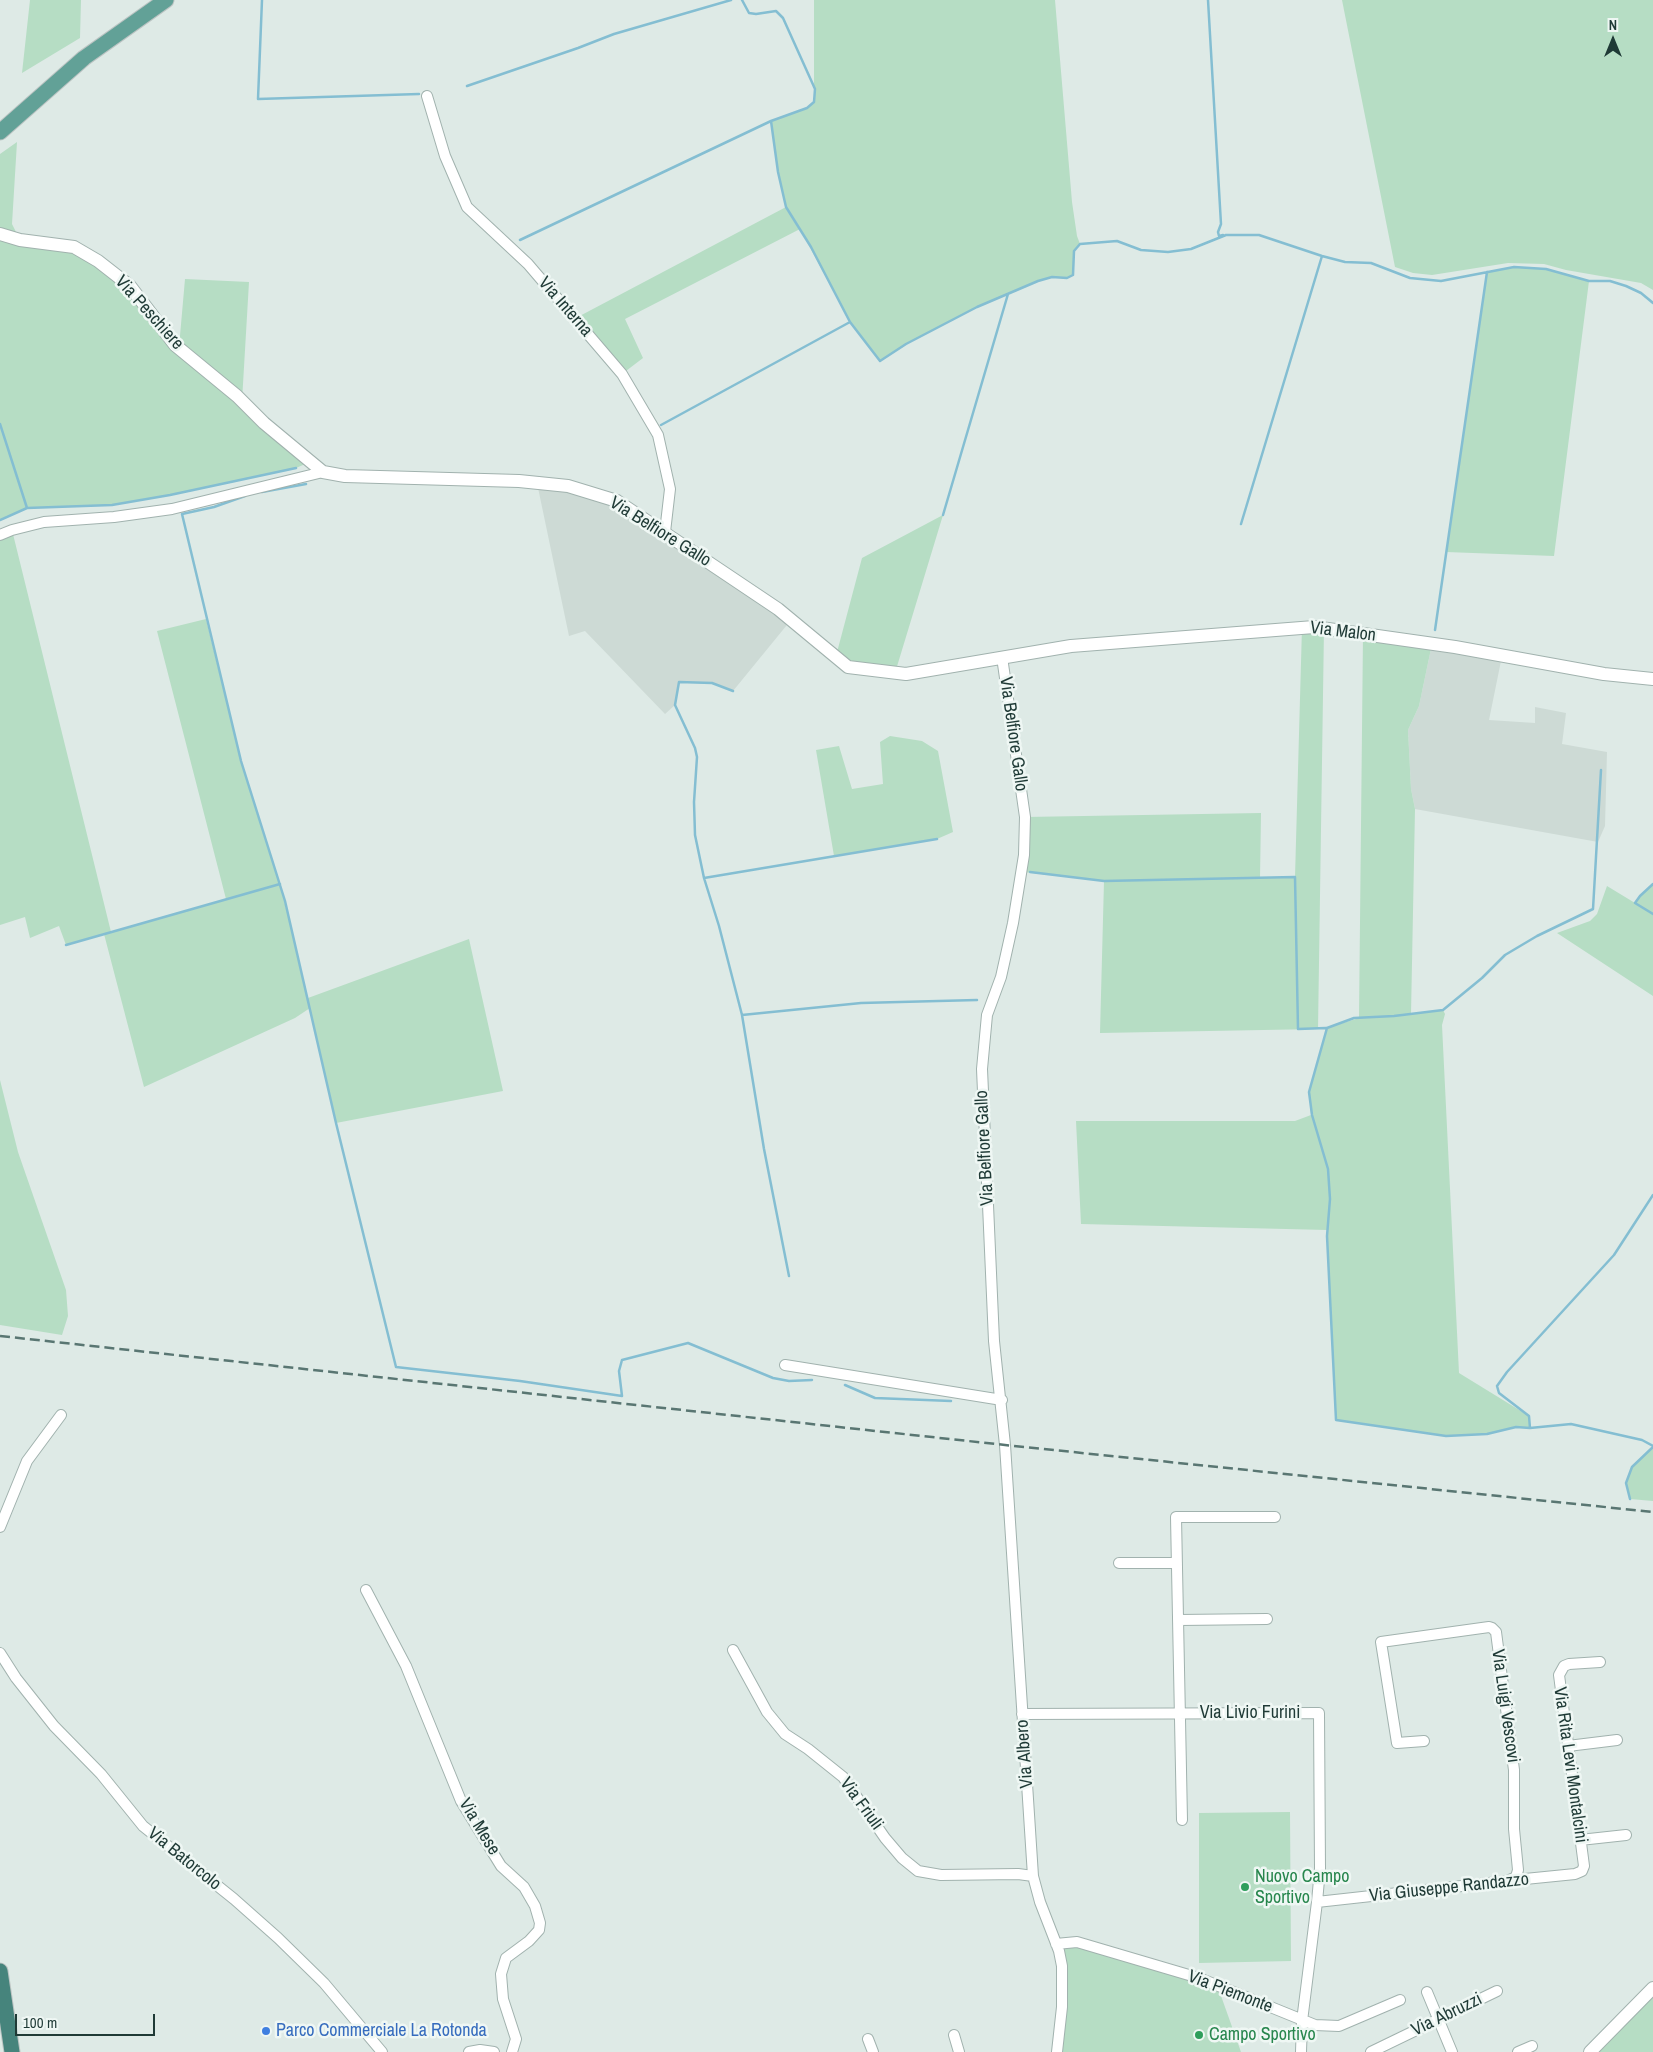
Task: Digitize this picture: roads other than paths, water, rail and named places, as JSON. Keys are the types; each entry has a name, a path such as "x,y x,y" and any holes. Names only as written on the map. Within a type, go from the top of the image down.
{"highway":[{"path":"0,1971 12,2052"}],"main road":[{"path":"0,132 84,58 166,0"}],"street":[{"name":"Via Interna","path":"427,96 445,156 467,207 528,264 622,374 658,435 670,489 665,532"},
{"name":"Via Peschiere","path":"0,234 20,240 74,247 98,261 130,286 175,345 237,396 264,423 323,472"},
{"name":"Via Peschiere","path":"0,535 44,522 114,517 172,509 323,472 345,476"},
{"name":"Via Belfiore Gallo","path":"345,476 519,481 568,486 617,501 778,609 848,666 906,674 1002,658 1025,818 1023,872 1000,976 987,1015 982,1068 994,1341 1002,1400 1006,1451"},
{"name":"Via Malon","path":"1002,658 1076,645 1314,626 1604,674 1653,679"},
{"path":"785,1365 1002,1400"},
{"path":"0,1527 27,1461 61,1415"},
{"name":"Via Albero","path":"1006,1451 1033,1876 1062,1966 1063,1996 1057,2052"},
{"path":"1182,1820 1176,1517 1275,1517"},
{"path":"1119,1563 1177,1563"},
{"name":"Via Mese","path":"366,1590 406,1666 461,1800 501,1866 524,1887 535,1906 540,1923 539,1930 530,1941 506,1958 501,1974 503,1999 516,2039 512,2052"},
{"path":"1179,1620 1266,1619"},
{"name":"Via Luigi Vescovi","path":"1424,1740 1397,1743 1381,1642 1492,1628 1496,1632 1514,1770 1514,1829 1518,1870 1516,1877"},
{"name":"Via Friuli","path":"733,1650 767,1712 785,1734 808,1749 843,1777 885,1838 902,1858 918,1871 941,1875 1018,1874 1033,1876"},
{"name":"Via Batorcolo","path":"0,1653 16,1678 54,1726 101,1774 143,1826 234,1899 278,1938 324,1984 382,2052"},
{"name":"Via Rita Levi Montalcini","path":"1582,1871 1584,1866 1559,1675 1564,1666 1569,1664 1600,1662"},
{"name":"Via Livio Furini","path":"1022,1714 1319,1713 1320,1869 1317,1902"},
{"path":"1568,1746 1617,1740"},
{"path":"1580,1840 1626,1835"},
{"name":"Via Giuseppe Randazzo","path":"1317,1902 1507,1882 1516,1877 1525,1879 1575,1874 1582,1871"},
{"path":"1300,2052 1302,2021 1317,1902"},
{"name":"Via Piemonte","path":"1056,1944 1077,1942 1199,1978 1315,2025 1339,2026 1400,2000"},
{"path":"1590,2052 1653,1988"},
{"name":"Via Abruzzi","path":"1371,2052 1497,1991"},
{"path":"1427,1992 1452,2052"},
{"path":"954,2034 959,2052"},
{"path":"868,2039 872,2052"},
{"path":"1518,2052 1532,2046"},
{"path":"469,2052 480,2050 494,2052"}],"waterway":[{"path":"262,0 258,99 419,94"},
{"path":"467,86 614,34 731,0"},
{"path":"742,0 749,13 756,14 776,11 783,18 815,89 814,102 807,108 771,121 778,172 786,207 811,247 850,322 880,361 906,344 977,307 1038,281 1052,277 1067,278 1073,275 1074,251 1080,244 1117,241 1141,250 1168,252 1191,249 1226,235 1259,235 1345,262 1371,263 1410,278 1441,281 1514,267 1546,269 1589,281 1610,281 1626,286 1641,293 1653,303"},
{"path":"1208,0 1221,224 1218,232 1219,236 1223,235"},
{"path":"520,240 771,121"},
{"path":"1241,524 1322,256"},
{"path":"1435,630 1487,272"},
{"path":"943,515 1008,294"},
{"path":"661,425 850,322"},
{"path":"0,424 27,508"},
{"path":"0,520 27,508 112,505 170,495 296,468"},
{"path":"262,492 306,484"},
{"path":"245,496 214,507 182,514 241,761 285,901 336,1123 396,1367 520,1381 622,1396 619,1371 622,1360 688,1343 773,1378 789,1381 812,1380"},
{"path":"733,691 712,683 679,682 675,705 695,748 697,757 694,802 695,835 704,878 719,926 742,1015 764,1149 789,1276"},
{"path":"1530,1428 1516,1427 1487,1434 1446,1436 1336,1420 1327,1236 1330,1199 1328,1169 1312,1115 1309,1092 1327,1028 1354,1018 1394,1016 1443,1010 1482,978 1505,955 1537,936 1593,909 1601,770"},
{"path":"704,878 937,839"},
{"path":"1030,872 1104,881 1295,877 1298,1029 1326,1028"},
{"path":"66,945 280,884"},
{"path":"1653,884 1635,903 1653,914"},
{"path":"742,1015 861,1003 977,1000"},
{"path":"1653,1195 1614,1255 1507,1372 1497,1386 1499,1393 1529,1416 1530,1428 1571,1424 1642,1440 1653,1446"},
{"path":"845,1385 875,1398 951,1401"},
{"path":"1630,1499 1626,1483 1632,1467 1653,1447"}],"railway":[{"path":"0,1336 1005,1445 1653,1512"}],"place":[{"name":"Nuovo Campo Sportivo","path":"1245,1887"},
{"name":"Parco Commerciale La Rotonda","path":"266,2031"},
{"name":"Campo Sportivo","path":"1199,2035"}]}
